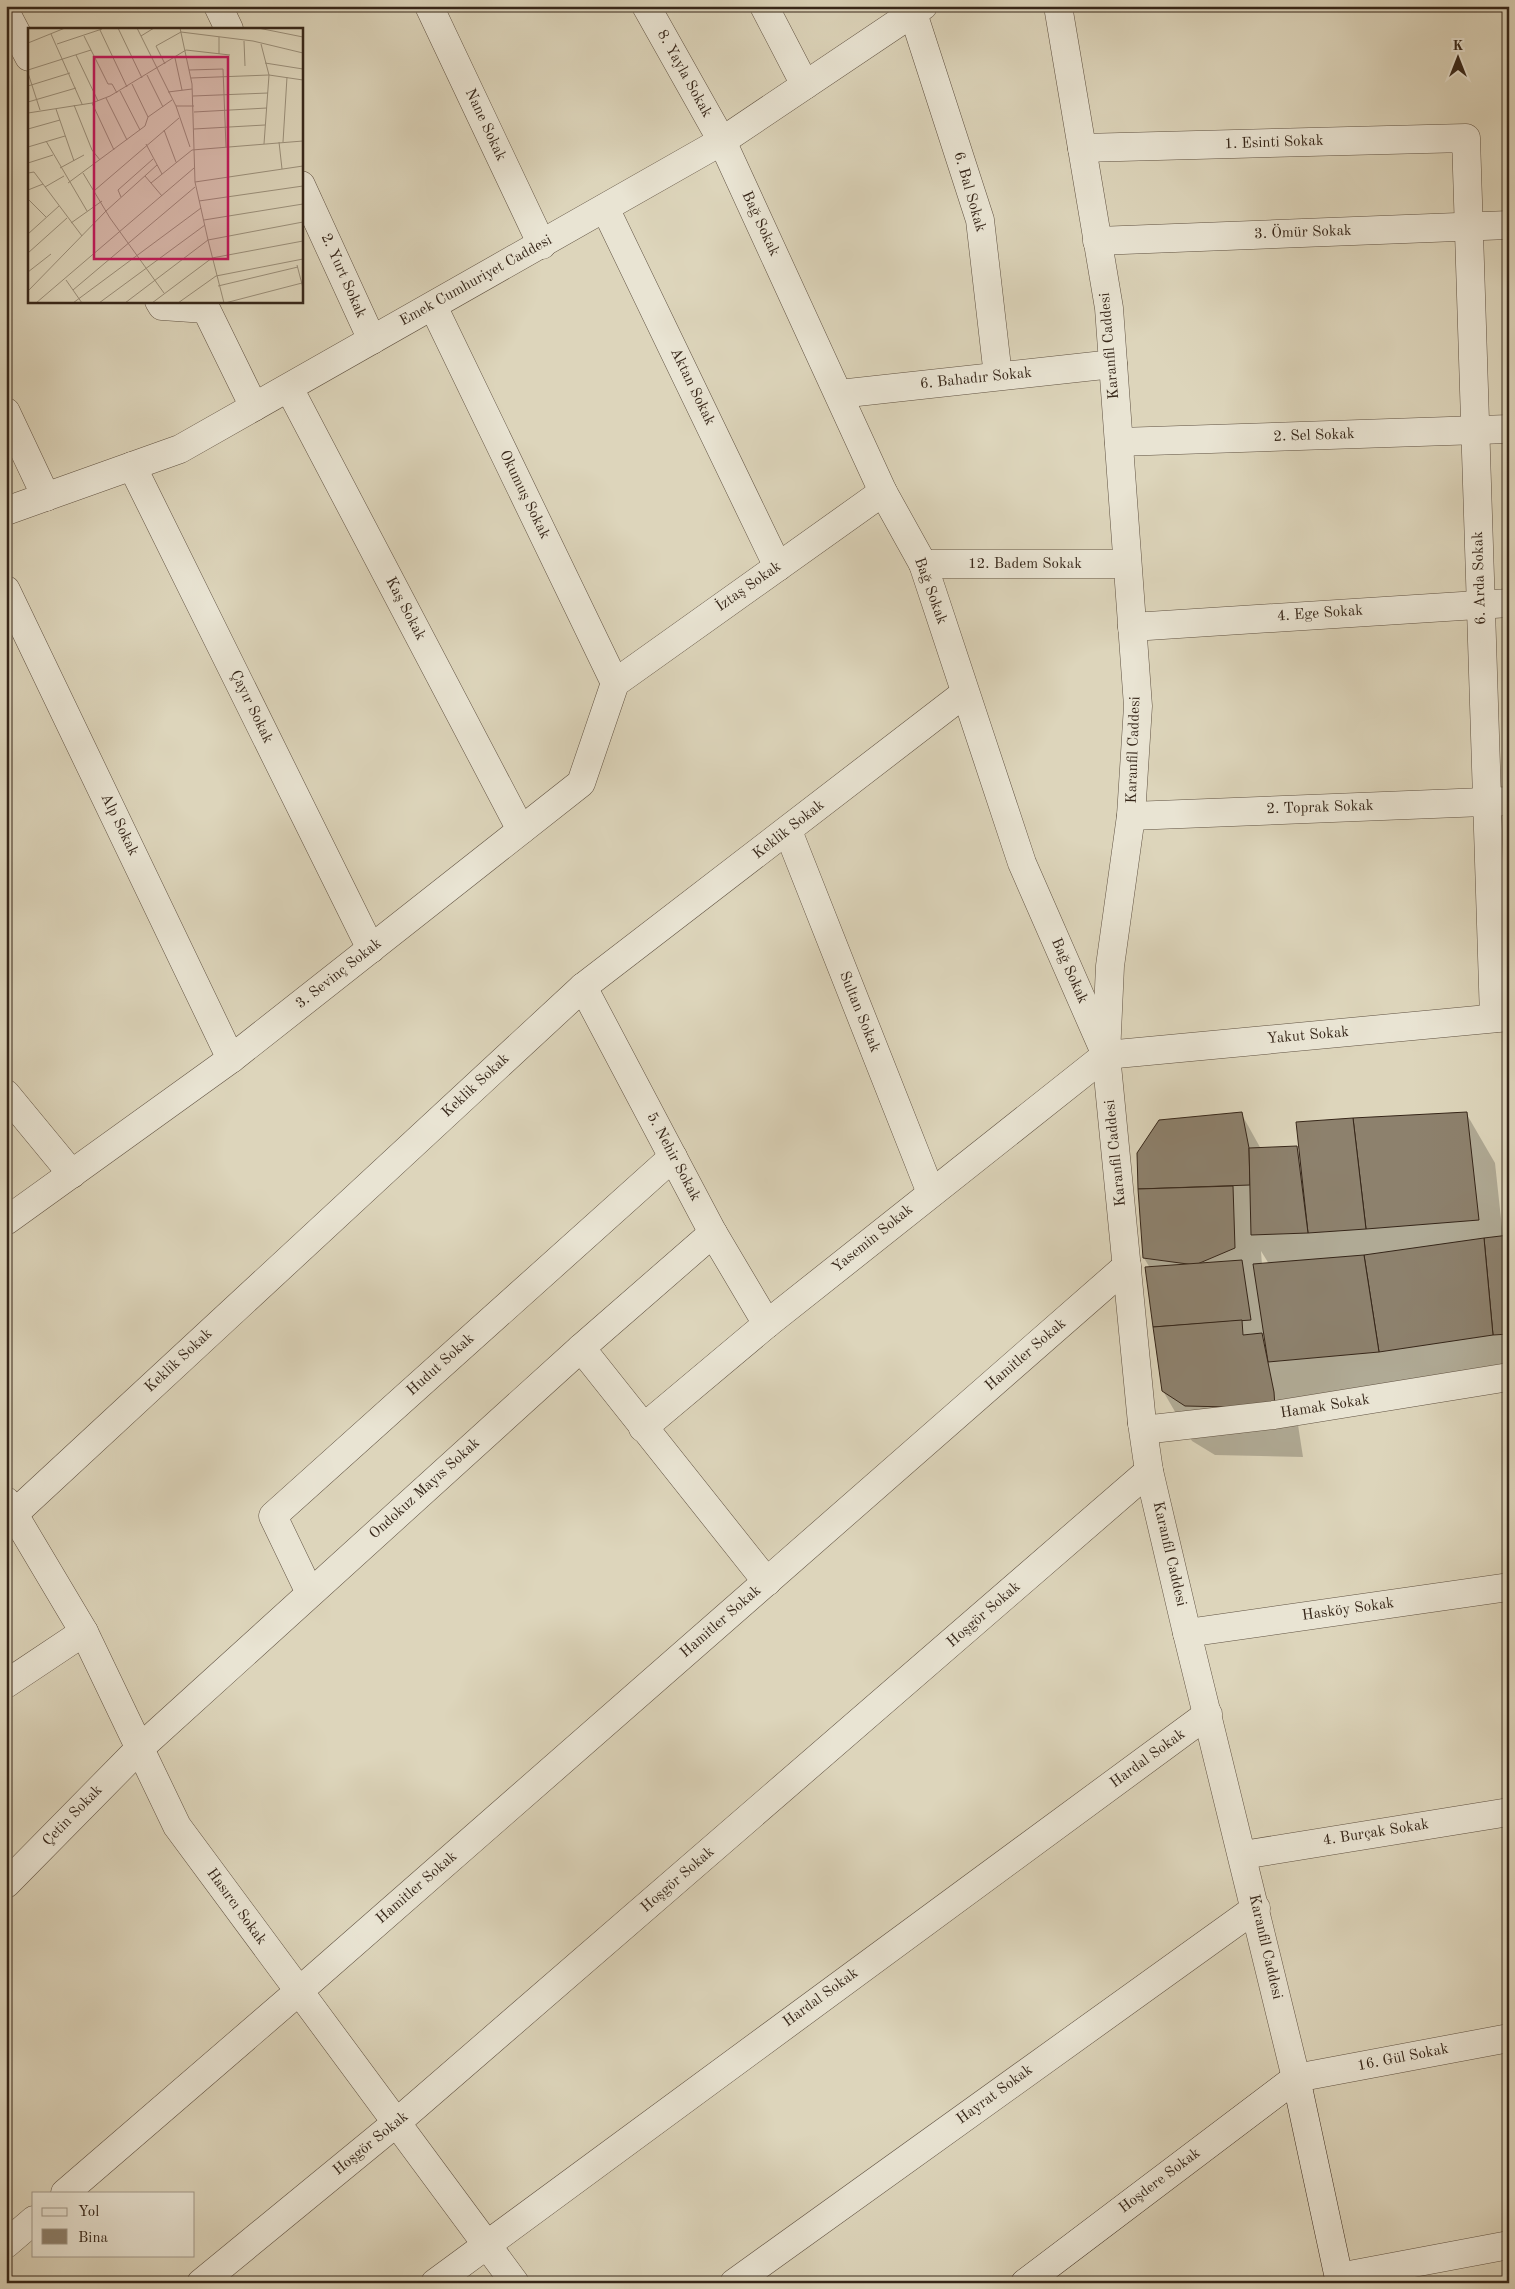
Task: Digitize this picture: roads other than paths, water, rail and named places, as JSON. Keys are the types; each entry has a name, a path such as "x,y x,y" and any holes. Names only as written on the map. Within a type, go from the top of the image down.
{"street":[{"path":"218,6 229,28"},
{"name":"Nane Sokak","path":"429,6 542,245"},
{"name":"8. Yayla Sokak","path":"646,6 722,141"},
{"path":"764,6 805,86"},
{"name":"Karanfil Caddesi","path":"1058,6 1109,308 1138,706 1131,816 1110,966 1106,1055 1142,1423 1150,1471 1187,1633 1256,1908 1296,2078 1337,2281"},
{"name":"Emek Cumhuriyet Caddesi","path":"6,511 180,449 722,141 918,10"},
{"name":"6. Bal Sokak","path":"918,10 980,220 998,376"},
{"path":"6,13 28,54"},
{"name":"1. Esinti Sokak","path":"1082,148 1466,138"},
{"name":"6. Arda Sokak","path":"1466,138 1481,604 1498,801 1502,1017"},
{"name":"Bağ Sokak","path":"722,141 883,492 923,564 1022,863 1106,1055"},
{"name":"2. Yurt Sokak","path":"302,187 372,340"},
{"name":"Aktan Sokak","path":"605,208 778,566"},
{"name":"3. Ömür Sokak","path":"1098,241 1509,225"},
{"path":"160,302 162,306 206,309 254,407"},
{"name":"Okumuş Sokak","path":"433,306 615,683"},
{"name":"6. Bahadır Sokak","path":"839,394 1113,364"},
{"name":"Kaş Sokak","path":"289,388 522,830"},
{"path":"6,412 46,497"},
{"name":"2. Sel Sokak","path":"1119,442 1509,429"},
{"name":"Çayır Sokak","path":"132,466 371,949"},
{"name":"İztaş Sokak","path":"615,683 883,492"},
{"name":"12. Badem Sokak","path":"923,564 1127,564"},
{"name":"Alp Sokak","path":"6,590 231,1059"},
{"name":"4. Ege Sokak","path":"1132,627 1509,603"},
{"name":"3. Sevinç Sokak","path":"6,1220 231,1059 581,783 615,683"},
{"name":"Keklik Sokak","path":"11,1507 583,988 965,693"},
{"name":"2. Toprak Sokak","path":"1131,816 1498,801"},
{"name":"Sultan Sokak","path":"788,831 931,1193"},
{"name":"5. Nehir Sokak","path":"583,988 713,1232 766,1324"},
{"name":"Yakut Sokak","path":"1106,1055 1502,1017"},
{"name":"Yasemin Sokak","path":"644,1428 766,1324 1106,1055"},
{"path":"6,1094 72,1174"},
{"name":"Hudut Sokak","path":"310,1593 273,1516 673,1157"},
{"name":"Ondokuz Mayıs Sokak","path":"140,1748 581,1348 713,1232"},
{"name":"Hamitler Sokak","path":"66,2192 298,1992 1127,1266"},
{"name":"Hamitler Sokak","path":"581,1348 766,1582"},
{"name":"Hamak Sokak","path":"1142,1423 1152,1429 1274,1415 1509,1377"},
{"name":"Hoşgör Sokak","path":"201,2283 396,2124 1150,1471"},
{"name":"Hasırcı Sokak","path":"11,1507 84,1632 177,1826 514,2283"},
{"name":"Hasköy Sokak","path":"1187,1633 1509,1587"},
{"path":"6,1684 84,1632"},
{"name":"Hardal Sokak","path":"435,2283 1208,1714"},
{"name":"Çetin Sokak","path":"6,1884 140,1748"},
{"name":"4. Burçak Sokak","path":"1243,1855 1509,1812"},
{"name":"Hayrat Sokak","path":"734,2283 1256,1908"},
{"name":"16. Gül Sokak","path":"1296,2078 1509,2038"},
{"name":"Hoşdere Sokak","path":"1025,2283 1296,2078"},
{"path":"6,2244 32,2222"},
{"path":"1337,2281 1509,2245"}]}
